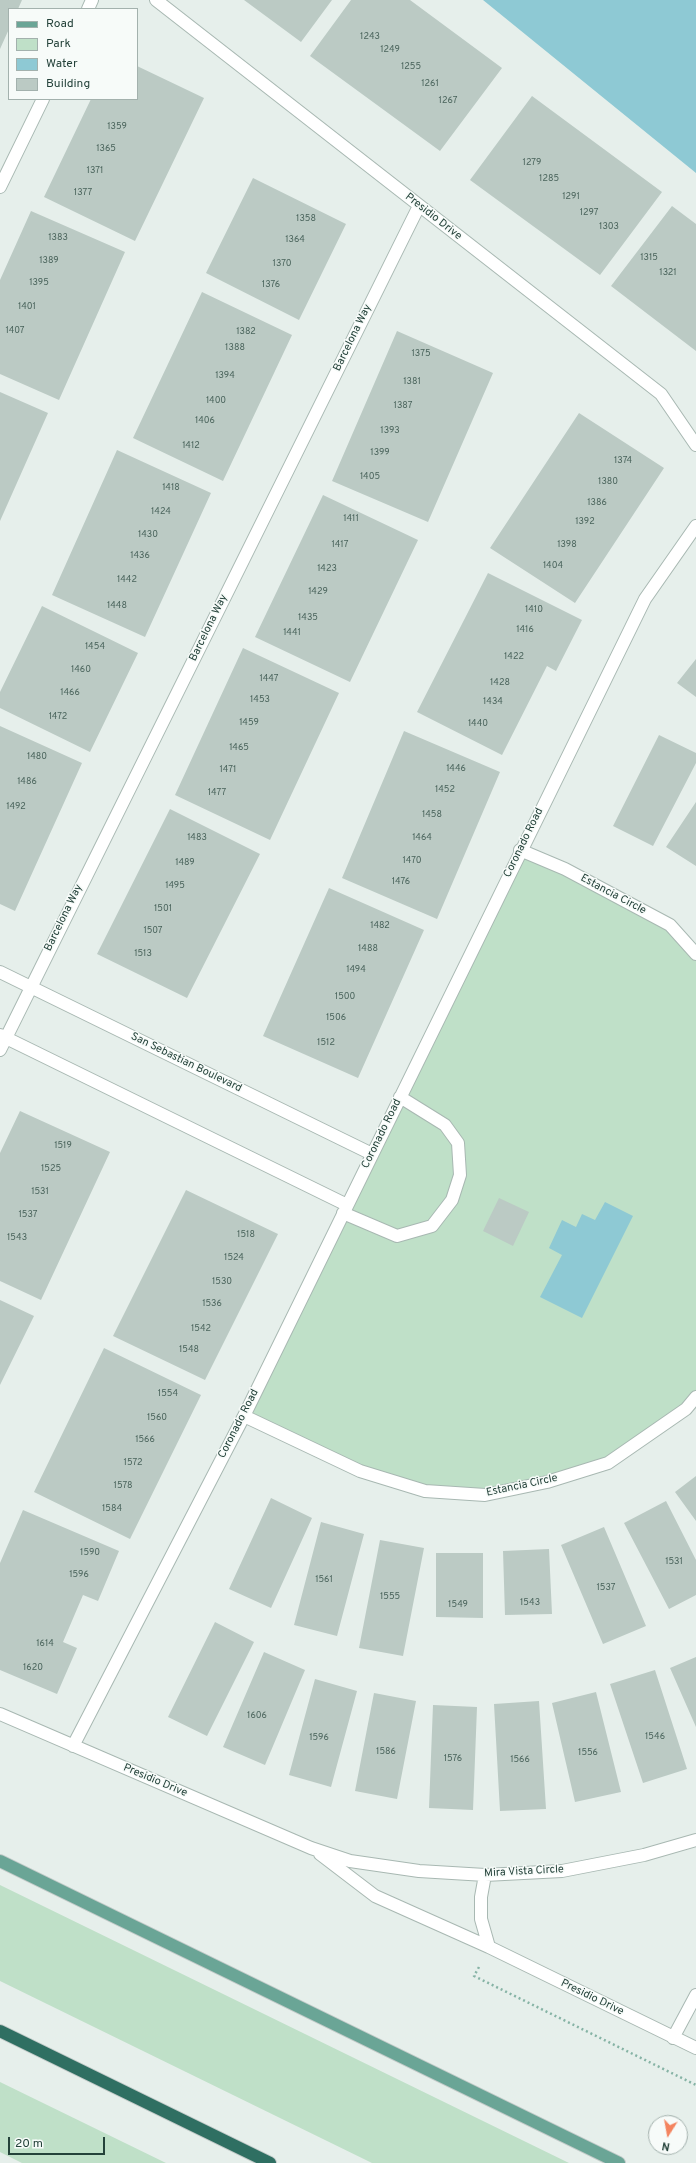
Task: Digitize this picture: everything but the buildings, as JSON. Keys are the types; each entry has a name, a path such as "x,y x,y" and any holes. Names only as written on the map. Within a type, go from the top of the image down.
{"highway":[{"path":"0,2031 270,2163"}],"main road":[{"path":"0,1861 619,2163"}],"street":[{"name":"Presidio Drive","path":"156,0 661,394 696,445"},
{"path":"0,186 43,100"},
{"name":"Barcelona Way","path":"0,1050 3,1036 30,987 419,206"},
{"name":"Coronado Road","path":"73,1746 244,1416 520,850 645,598 696,526"},
{"name":"Estancia Circle","path":"520,850 565,869 670,925 696,954"},
{"name":"San Sebastian Boulevard","path":"0,972 372,1154"},
{"path":"3,1036 397,1236 432,1226 452,1200 460,1175 458,1143 445,1125 400,1097"},
{"name":"Estancia Circle","path":"244,1416 360,1471 426,1491 485,1495 547,1482 608,1463 686,1409 696,1397"},
{"name":"Presidio Drive","path":"0,1714 311,1848 350,1861"},
{"name":"Mira Vista Circle","path":"350,1861 419,1871 485,1875 562,1870 644,1855 696,1840"},
{"name":"Presidio Drive","path":"311,1848 375,1896 489,1947 696,2048"},
{"path":"485,1875 481,1896 481,1919 489,1947"},
{"path":"673,2038 696,1995"}],"path":[{"path":"489,1947 474,1976 696,2085"}],"green space":[{"path":"520,850 670,925 696,954 696,1397 608,1463 485,1495 425,1491 360,1471 244,1416"},
{"path":"0,1885 569,2163 372,2163 0,1981"},
{"path":"0,2082 166,2163 22,2163 0,2152"}],"water":[{"path":"483,0 696,0 696,173"},
{"path":"605,1202 633,1216 582,1318 540,1297 562,1255 549,1248 562,1220 576,1227 582,1214 595,1220"}]}
